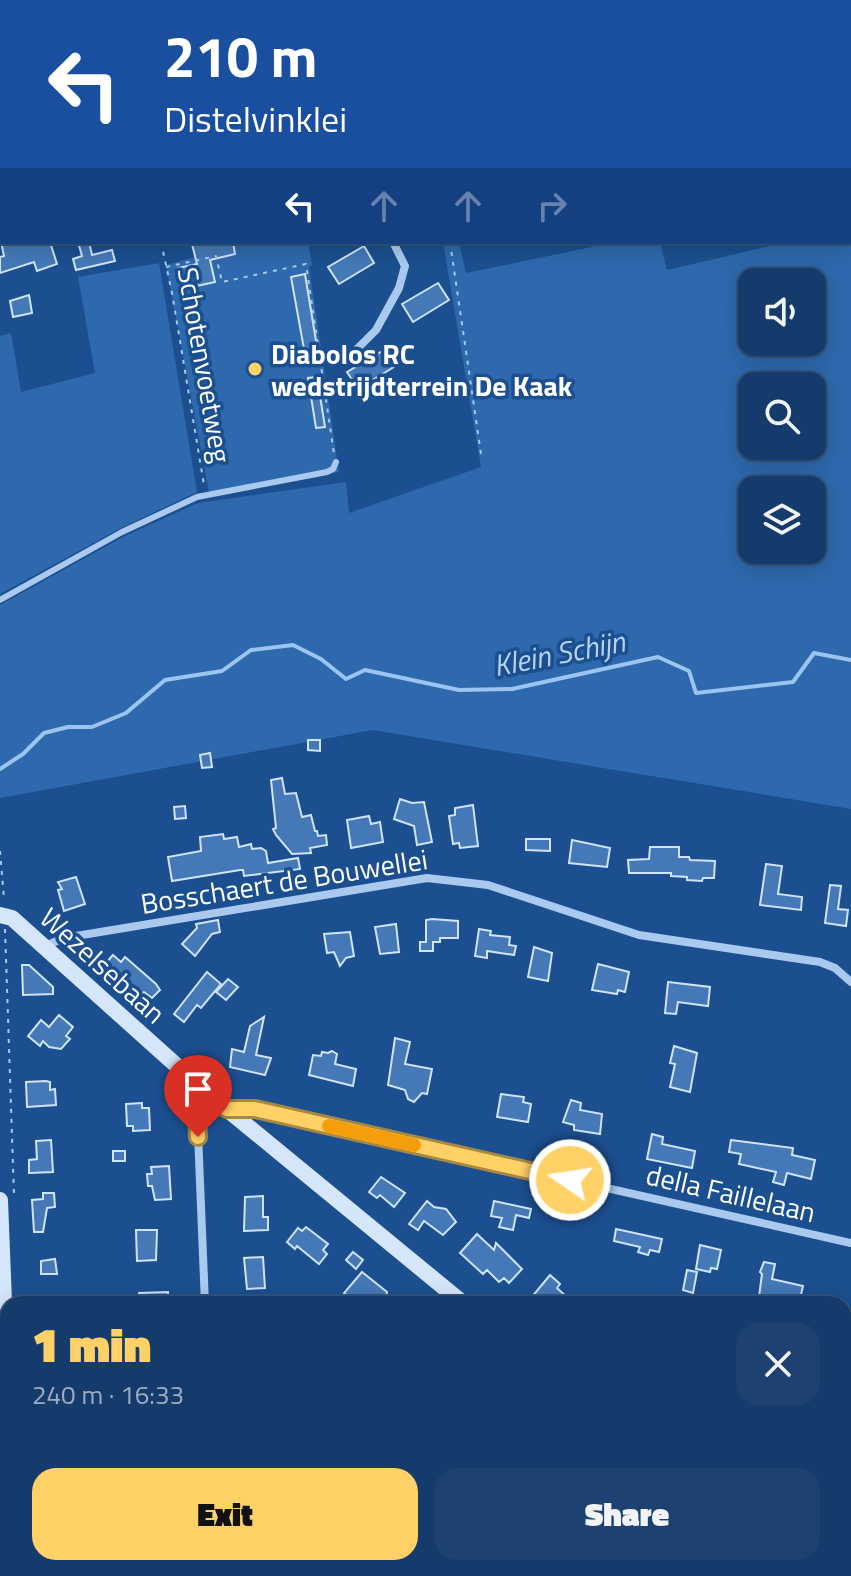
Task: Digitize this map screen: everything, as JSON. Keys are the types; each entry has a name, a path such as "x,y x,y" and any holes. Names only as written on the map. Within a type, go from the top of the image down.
{"street":[{"path":"340,359 356,350 376,330 399,288 405,266 394,244"},
{"name":"Bosschaert de Bouwellei","path":"45,946 64,938 427,878 488,885 639,935 820,962 835,968 851,982"},
{"name":"Wezelsebaan","path":"2,915 12,918 45,946 201,1088 455,1296"},
{"path":"201,1088 197,1109 205,1296"},
{"name":"della Faillelaan","path":"227,1109 255,1109 851,1243"},
{"path":"7,1201 7,1296"}],"lane":[{"name":"Schotenvoetweg","path":"0,600 122,532 197,497 327,472 333,469 336,462"}],"path":[{"name":"Schotenvoetweg","path":"161,244 206,495"},
{"path":"450,244 481,454"},
{"path":"166,267 216,256 222,282 306,264 336,462"},
{"path":"0,851 3,872 7,1201"}],"shaded area":[{"name":"Diabolos RC wedstrijdterrein De Kaak","path":"242,244 308,244 312,265 309,267 339,472 209,492 166,265"},
{"path":"443,244 459,244 466,273 597,244 660,244 667,270 778,244 851,244 851,809 373,730 0,798 0,605 123,537 198,503 346,482 349,513 481,467"},
{"path":"159,263 197,492 121,528 0,594 0,336 11,333 21,392 95,373 78,277"}],"building":[{"path":"1,244 51,244 57,264 37,271 34,262 0,273 0,257 4,256"},
{"path":"79,244 89,244 92,255 112,250 115,261 76,270 73,259 82,256"},
{"path":"192,244 233,244 235,254 210,260 215,282 183,289 178,268 197,264"},
{"path":"364,246 374,263 339,284 328,267"},
{"path":"305,274 317,347 304,349 291,277"},
{"path":"438,283 449,300 413,322 402,304"},
{"path":"29,295 32,313 13,317 10,301"},
{"path":"384,350 394,367 358,389 347,372"},
{"path":"317,377 325,427 316,428 308,378"},
{"path":"308,740 320,740 320,751 308,750"},
{"path":"210,753 212,767 202,768 200,755"},
{"path":"282,778 285,794 296,793 302,817 311,815 315,831 318,836 326,835 327,845 310,848 311,853 292,854 276,835 273,829 276,828 271,780"},
{"path":"400,799 412,803 424,802 432,842 417,845 414,826 394,819"},
{"path":"473,805 478,846 460,848 459,843 453,844 449,816 455,815 455,808"},
{"path":"185,806 186,818 175,819 174,807"},
{"path":"369,816 371,824 380,822 383,842 351,848 347,820"},
{"path":"223,834 224,839 237,837 239,847 251,844 252,849 266,851 268,863 298,858 300,869 244,876 243,870 240,870 172,881 168,857 201,851 200,837"},
{"path":"526,839 550,839 550,851 526,850"},
{"path":"572,840 610,848 607,867 569,863"},
{"path":"650,847 679,847 679,857 715,861 714,878 703,878 702,881 671,876 671,873 629,873 628,860 649,859"},
{"path":"766,864 782,866 778,894 802,897 801,910 760,905"},
{"path":"76,877 85,904 64,911 58,890 62,889 58,882"},
{"path":"830,885 841,886 838,909 848,910 846,926 825,923"},
{"path":"218,920 220,932 212,934 195,956 182,944 197,928 196,924"},
{"path":"426,920 458,921 458,938 440,938 440,942 433,942 433,951 420,951 420,942 426,942"},
{"path":"396,924 399,952 380,954 375,927"},
{"path":"479,929 491,931 490,935 510,937 509,945 516,946 514,955 487,951 487,958 475,956"},
{"path":"350,932 354,956 346,958 340,966 334,952 327,953 324,934"},
{"path":"534,947 552,953 548,981 528,977"},
{"path":"113,955 121,962 125,957 160,990 152,998 144,992 139,998 105,964"},
{"path":"598,964 629,972 625,992 618,990 617,994 592,990"},
{"path":"22,965 29,965 53,987 53,994 23,995"},
{"path":"207,972 221,984 201,1008 197,1005 184,1022 174,1014"},
{"path":"228,979 238,987 226,1000 216,992"},
{"path":"668,982 710,987 708,1006 678,1002 676,1014 665,1013"},
{"path":"59,1015 73,1027 66,1036 70,1039 61,1049 49,1047 43,1041 40,1046 28,1036 41,1020 49,1027"},
{"path":"264,1017 256,1055 271,1058 265,1075 230,1067 232,1049 244,1052 250,1026"},
{"path":"395,1038 410,1042 405,1064 432,1069 427,1094 422,1093 414,1102 408,1099 405,1090 388,1085"},
{"path":"674,1046 697,1053 690,1092 670,1087 675,1064 670,1063"},
{"path":"322,1052 337,1054 335,1064 356,1069 353,1086 309,1075 313,1055 321,1056"},
{"path":"26,1082 50,1082 50,1090 55,1089 56,1105 27,1107"},
{"path":"501,1094 524,1097 523,1102 531,1104 528,1122 497,1117"},
{"path":"571,1100 581,1103 580,1110 602,1114 600,1134 574,1130 574,1125 563,1122"},
{"path":"142,1103 142,1108 149,1108 150,1130 133,1131 133,1126 127,1126 126,1104"},
{"path":"652,1134 663,1137 662,1144 695,1151 692,1168 647,1159"},
{"path":"51,1140 53,1172 29,1173 29,1160 37,1159 36,1141"},
{"path":"731,1140 793,1148 792,1155 815,1160 811,1179 787,1173 784,1185 773,1182 776,1172 739,1164 741,1154 729,1152"},
{"path":"113,1151 125,1151 125,1161 113,1161"},
{"path":"169,1166 171,1199 155,1200 152,1186 148,1186 147,1174 152,1174 151,1167"},
{"path":"381,1177 405,1193 394,1207 380,1195 377,1198 369,1192"},
{"path":"43,1193 54,1193 55,1207 47,1208 43,1232 34,1232 32,1200 43,1199"},
{"path":"263,1196 263,1217 268,1217 268,1230 244,1231 245,1197"},
{"path":"427,1201 434,1207 446,1209 456,1222 443,1235 424,1221 418,1230 409,1224"},
{"path":"494,1201 531,1209 529,1218 516,1215 513,1230 499,1227 502,1218 491,1216"},
{"path":"306,1227 328,1244 323,1250 327,1254 319,1264 287,1242 298,1228 302,1231"},
{"path":"616,1229 662,1239 659,1252 650,1250 648,1255 638,1252 640,1247 614,1241"},
{"path":"136,1230 157,1230 156,1260 137,1261"},
{"path":"477,1234 494,1250 496,1243 522,1269 509,1283 504,1278 499,1282 487,1270 483,1274 460,1253"},
{"path":"700,1245 721,1250 717,1269 711,1268 710,1272 696,1269"},
{"path":"353,1252 363,1260 356,1269 346,1260"},
{"path":"263,1257 265,1288 247,1289 244,1258"},
{"path":"55,1259 57,1274 41,1274 41,1261"},
{"path":"764,1262 775,1264 772,1279 803,1286 801,1296 759,1296 760,1272"},
{"path":"687,1270 697,1272 693,1293 683,1290"},
{"path":"362,1272 387,1292 387,1296 348,1296 344,1293"},
{"path":"550,1275 560,1284 557,1288 566,1296 533,1296"},
{"path":"168,1292 168,1296 139,1296 139,1293"}],"waterway":[{"name":"Klein Schijn","path":"0,769 23,754 44,733 68,727 92,727 126,713 165,680 222,671 251,650 293,645 321,659 346,679 365,670 459,690 512,689 658,657 689,671 696,693 793,682 814,653 851,660"}],"slow traffic":[{"path":"329,1126 414,1145"}],"place":[{"name":"Diabolos RC wedstrijdterrein De Kaak","path":"255,369"}],"route":[{"path":"198,1137 197,1109 201,1088 227,1109 255,1109 570,1180"}]}
